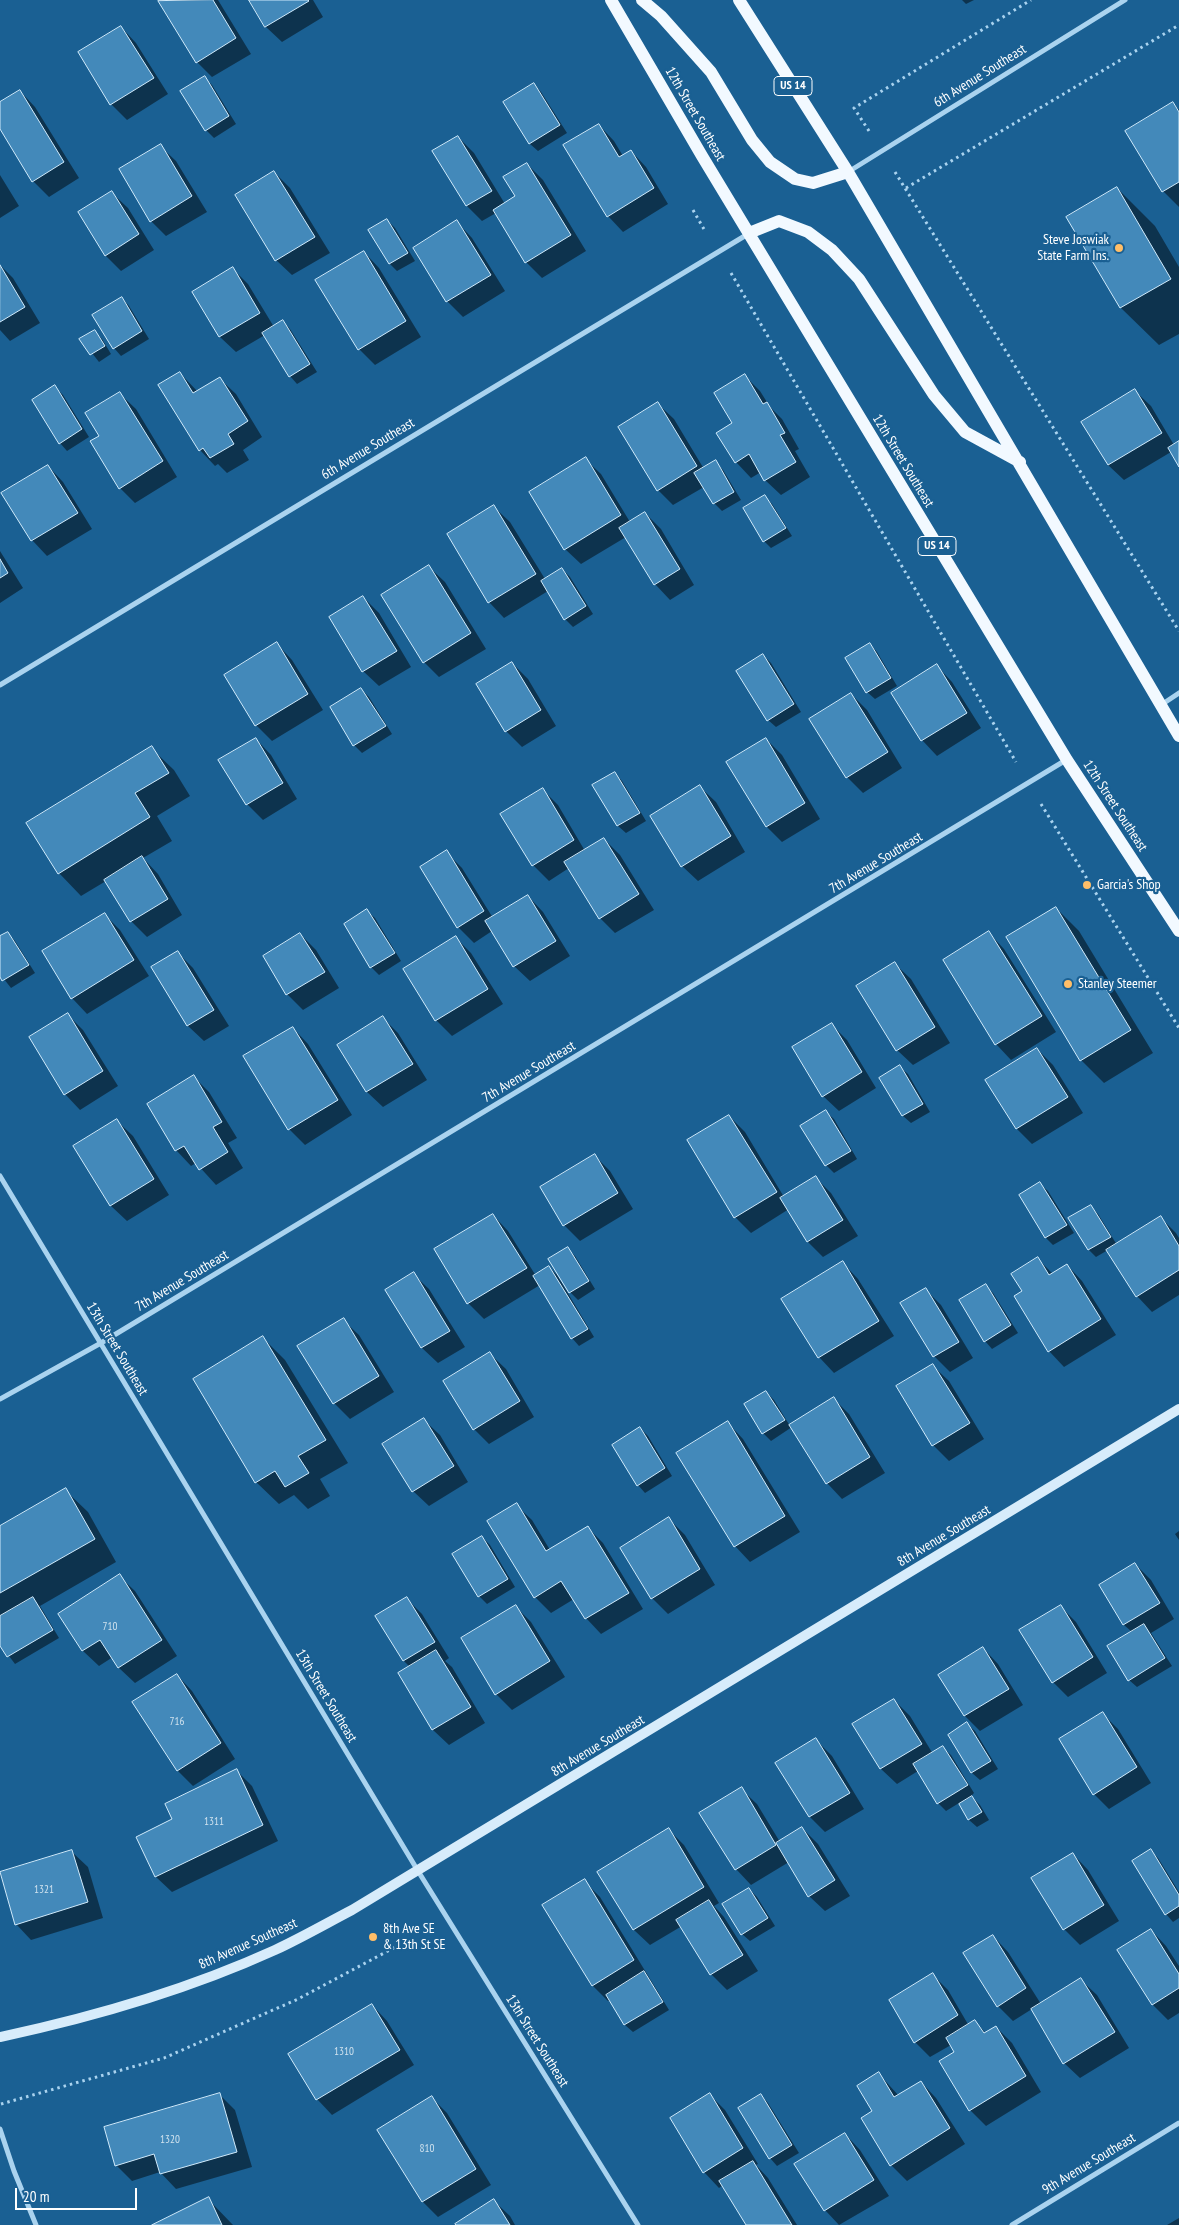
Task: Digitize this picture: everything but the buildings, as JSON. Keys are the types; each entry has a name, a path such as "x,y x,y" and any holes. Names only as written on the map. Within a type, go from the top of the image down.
{"main road":[{"name":"12th Street Southeast","path":"611,0 1066,760 1179,932"},
{"path":"642,0 661,16 711,72 752,140 770,162 794,179 813,183 848,172"},
{"name":"US 14","path":"739,0 848,172 1020,462 1179,736"},
{"path":"749,233 779,221 808,232 832,250 859,279 934,395 965,432 1020,462"}],"street":[{"name":"6th Avenue Southeast","path":"848,172 1125,0"},
{"name":"6th Avenue Southeast","path":"0,685 749,233"},
{"path":"1160,704 1179,693"},
{"name":"7th Avenue Southeast","path":"0,1399 100,1342 1066,760"},
{"name":"13th Street Southeast","path":"0,1176 418,1871 638,2225"},
{"name":"8th Avenue Southeast","path":"0,2037 127,2005 194,1983 274,1950 352,1910 1179,1409"},
{"name":"9th Avenue Southeast","path":"1012,2225 1179,2123"},
{"path":"0,2129 14,2171 36,2225"}],"path":[{"path":"854,108 1031,0"},
{"path":"1179,25 906,188 1178,625 1179,630"},
{"path":"746,299 1002,739"},
{"path":"1055,827 1179,1028"},
{"path":"0,2104 164,2058 298,1999 401,1944"}],"place":[{"name":"Steve Joswiak State Farm Ins.","path":"1119,248"},
{"name":"Garcia's Shop","path":"1087,885"},
{"name":"Stanley Steemer","path":"1068,984"},
{"name":"8th Ave SE & 13th St SE","path":"373,1937"}]}
